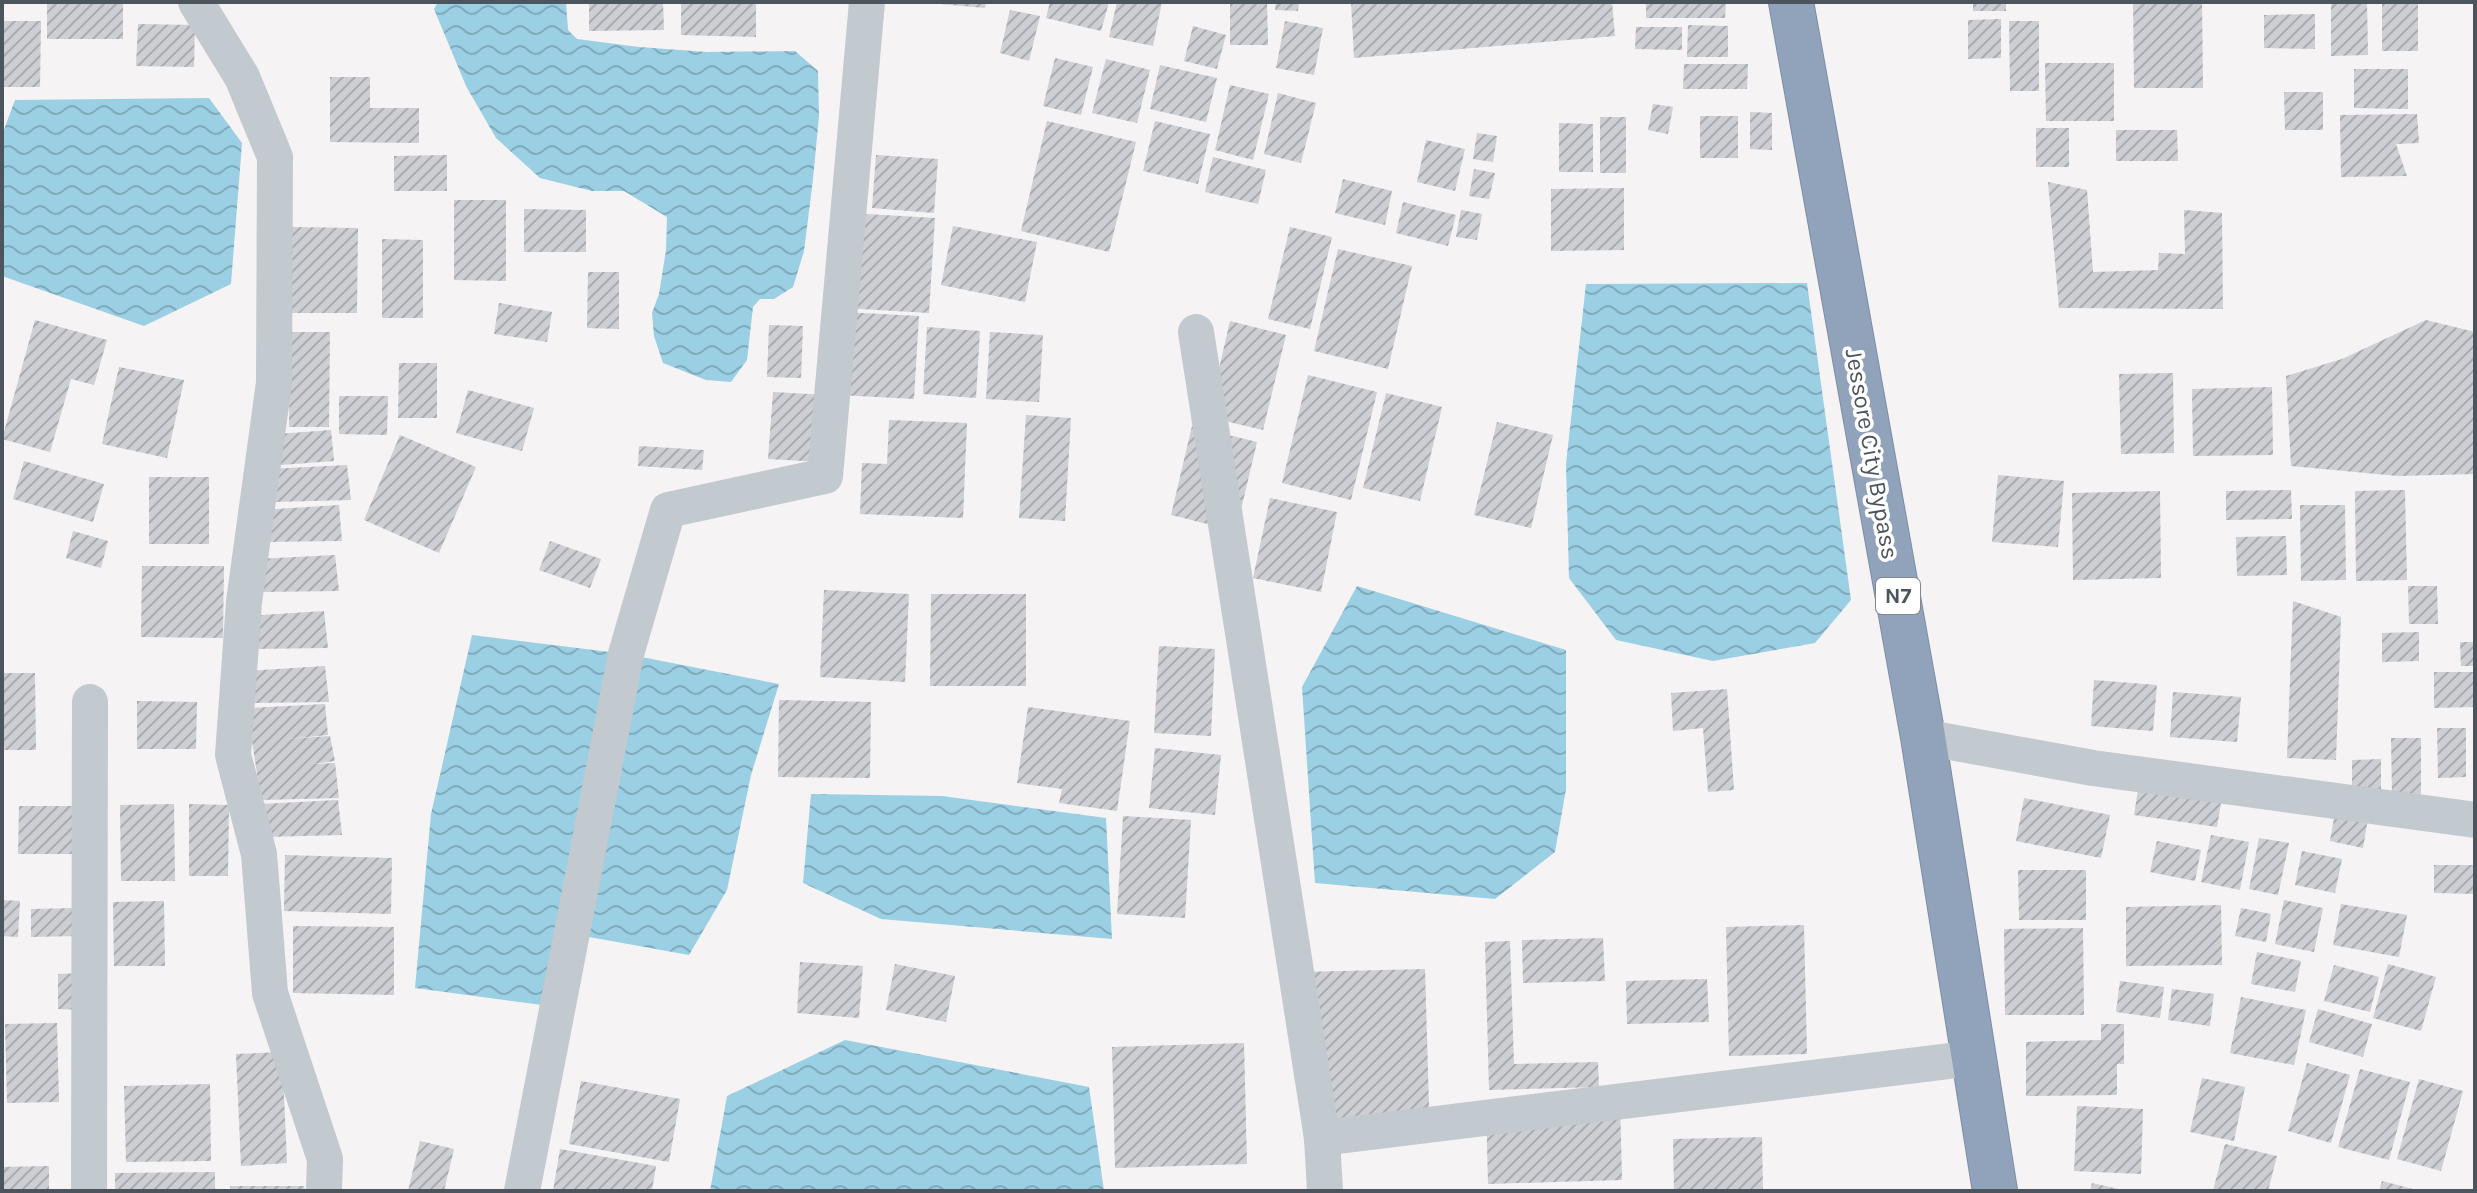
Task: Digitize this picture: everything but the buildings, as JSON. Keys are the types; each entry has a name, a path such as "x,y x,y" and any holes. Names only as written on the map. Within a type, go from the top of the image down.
{"highway":[{"name":"Jessore City Bypass","path":"1791,2 1923,737 1995,1191"}],"street":[{"path":"196,2 242,77 275,157 274,383 244,602 233,755 259,854 270,993 325,1159 324,1191"},
{"path":"522,1191 626,654 668,510 825,476 867,2"},
{"path":"1196,332 1322,1138 1325,1191"},
{"path":"89,1191 90,702"},
{"path":"1923,737 2093,768 2475,820"},
{"path":"1322,1138 1974,1058"}],"water":[{"path":"438,2 566,2 568,30 577,39 707,52 795,51 818,71 819,116 804,251 793,287 774,299 760,299 753,307 747,360 731,382 706,380 663,363 654,336 652,313 659,294 666,250 667,217 624,191 592,191 540,178 496,138 466,86 434,9"},
{"path":"209,98 242,143 231,284 144,326 2,276 2,135 15,100"},
{"path":"1807,283 1851,600 1815,643 1713,661 1616,640 1569,578 1566,464 1586,284"},
{"path":"1357,586 1566,650 1566,789 1555,852 1495,899 1315,883 1302,687"},
{"path":"472,635 626,654 779,684 751,775 727,890 689,955 567,933 542,1005 415,988 431,814"},
{"path":"811,794 942,796 1106,818 1112,939 881,919 803,883"},
{"path":"845,1040 1089,1087 1104,1191 710,1191 727,1096"}]}
